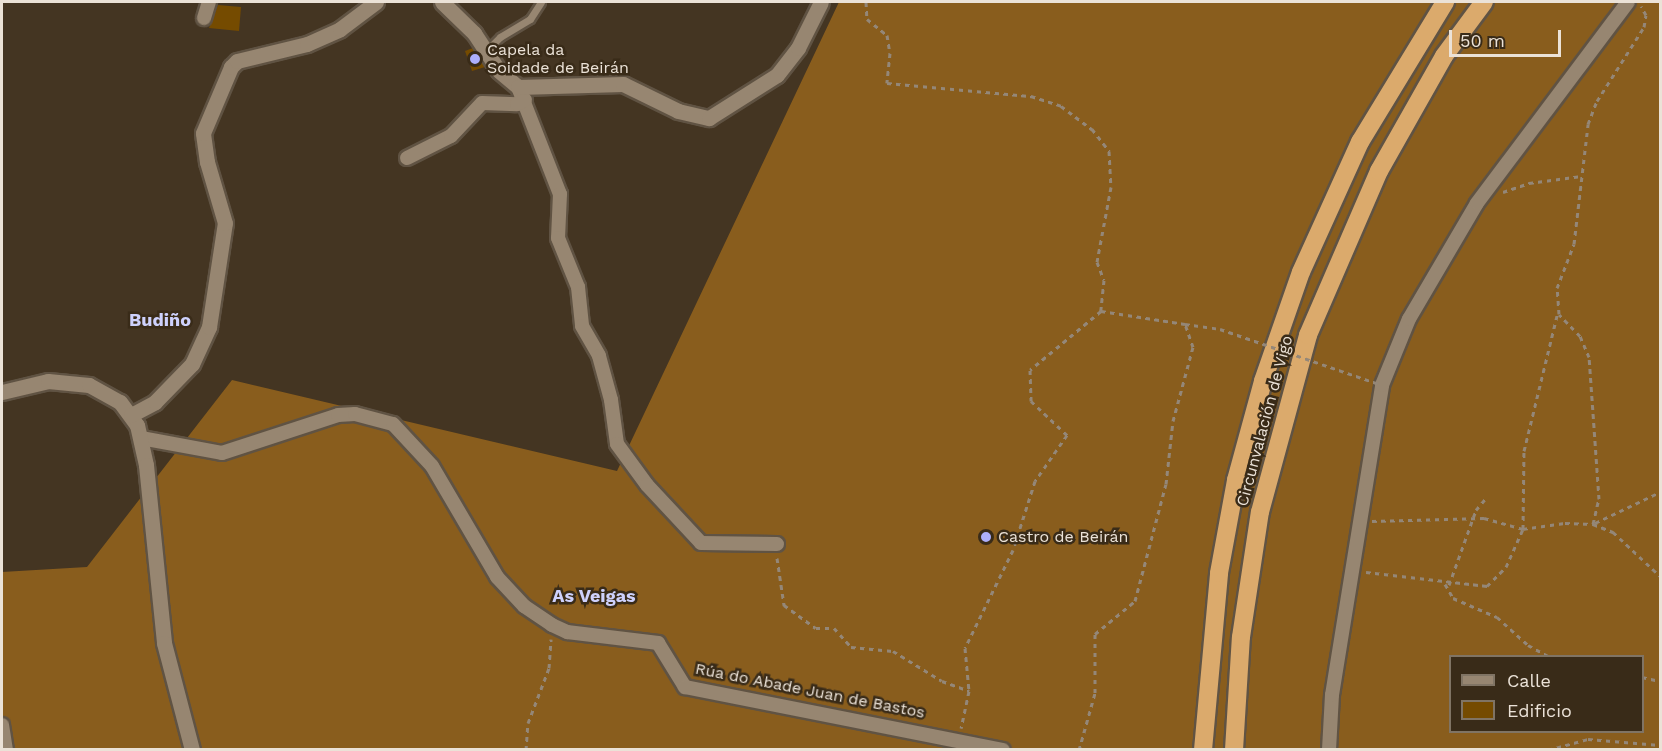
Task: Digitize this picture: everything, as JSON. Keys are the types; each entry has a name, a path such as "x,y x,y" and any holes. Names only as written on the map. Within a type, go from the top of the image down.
{"highway":[{"name":"Circunvalación de Vigo","path":"1203,750 1219,573 1236,480 1263,381 1301,272 1360,142 1445,2"},
{"name":"Circunvalación de Vigo","path":"1234,750 1242,637 1260,512 1308,335 1379,171 1444,56 1484,2"}],"street":[{"path":"204,18 209,2"},
{"path":"131,415 155,402 192,364 210,327 225,223 207,162 203,133 231,67 237,61 307,44 340,29 376,2"},
{"path":"442,2 474,33 499,71 521,93 560,194 558,238 578,287 582,326 599,356 617,444 647,485 701,543 777,544"},
{"path":"521,93 623,84 694,117 709,118 777,75 798,48 821,2"},
{"path":"1329,750 1332,695 1382,385 1409,319 1486,192 1628,2"},
{"path":"407,158 451,136 482,103 517,104 521,93"},
{"path":"2,392 24,385 70,382 106,392 131,415 141,438 164,643 192,750"},
{"name":"Rúa do Abade Juan de Bastos","path":"141,438 222,453 339,415 355,414 393,424 432,466 497,577 524,606 552,625 567,632 658,644 685,687 958,738 1003,750"},
{"path":"2,724 6,750"}],"lane":[{"path":"486,51 500,37 530,19 541,2"}],"path":[{"path":"866,2 867,19 887,35 890,53 886,83 1031,96 1060,106 1092,129 1109,151 1111,187 1097,262 1104,280 1101,311 1030,370 1031,401 1067,435 1035,481 1013,550 965,648 969,690 958,738"},
{"path":"1353,568 1447,584 1493,583 1506,567 1523,529 1524,451 1558,310 1557,288 1574,244 1592,114 1644,27 1646,15 1638,2"},
{"path":"1486,192 1502,192 1561,176 1582,176"},
{"path":"1558,310 1580,336 1589,357 1599,499 1593,524"},
{"path":"1101,311 1220,329 1382,385"},
{"path":"1079,750 1095,693 1095,634 1135,601 1166,484 1173,422 1193,347 1185,324"},
{"path":"1359,522 1476,518 1523,529 1547,523 1593,524 1660,492"},
{"path":"1486,498 1476,510 1476,518 1447,584 1453,598 1497,617 1528,645 1545,655"},
{"path":"1593,524 1628,543 1660,576"},
{"path":"777,544 784,605 816,628 834,628 851,647 893,651 942,681 969,690"},
{"path":"526,750 528,723 549,668 552,625"},
{"path":"1644,677 1660,681"},
{"path":"1548,750 1588,739 1660,745"}],"shaded area":[{"path":"839,2 1660,2 1660,749 2,750 2,572 87,567 232,380 617,471"}],"building":[{"path":"218,5 241,7 239,31 209,28"},
{"name":"Capela da Soidade de Beirán","path":"473,48 485,67 472,71 465,51"}],"place":[{"name":"Capela da Soidade de Beirán","path":"475,59"},
{"name":"Castro de Beirán","path":"986,537"}],"district":[{"name":"Budiño","path":"160,320"},
{"name":"As Veigas","path":"594,596"}]}
